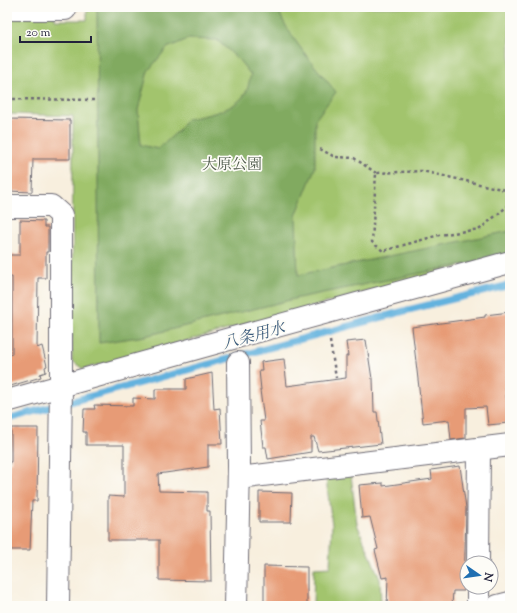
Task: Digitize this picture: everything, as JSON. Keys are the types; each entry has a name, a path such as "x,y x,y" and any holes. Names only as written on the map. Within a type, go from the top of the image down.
{"street":[{"path":"7,9 65,9 65,7"},
{"path":"7,206 51,206 61,215 61,397 58,606"},
{"path":"7,401 61,397 510,262"},
{"path":"236,606 239,478 238,363"},
{"path":"239,478 510,445"},
{"path":"478,555 479,449"},
{"path":"478,595 478,606"},
{"path":"498,606 510,603"}],"path":[{"path":"7,99 96,100"},
{"path":"320,149 335,157 354,158 376,173 422,171 510,191"},
{"path":"376,173 372,242 383,251 439,235 480,229 510,204"},
{"path":"330,341 336,378"}],"green space":[{"name":"大原公園","path":"7,7 55,7 55,20 87,20 87,7 510,7 510,253 83,369 72,361 73,116 7,114"},
{"path":"97,7 278,7 281,17 294,39 336,92 315,120 315,168 296,216 298,275 510,231 510,255 298,298 145,336 99,343","holes":["188,39 217,40 239,60 251,75 247,90 243,97 236,103 221,111 187,119 178,131 158,149 141,145 138,110 148,71 167,48"]},
{"path":"351,475 357,524 380,579 381,606 313,606 314,568 330,567 332,525 326,479"}],"building":[{"path":"7,119 70,120 70,159 33,159 32,192 7,191"},
{"path":"20,220 44,221 44,227 48,227 46,278 38,278 37,348 42,346 47,366 45,367 46,372 40,374 41,377 7,387 7,356 12,354 12,277 9,277 9,255 20,255"},
{"path":"510,312 510,385 505,386 509,423 488,425 486,407 466,408 466,438 451,440 449,420 423,423 412,327"},
{"path":"366,340 372,379 373,378 374,412 377,412 381,444 318,451 314,437 311,437 311,452 268,459 266,447 263,447 260,421 264,421 260,390 259,370 262,370 261,362 284,359 287,386 346,378 346,356 348,356 346,342"},
{"path":"212,373 214,409 220,408 222,444 208,444 208,467 158,474 159,491 207,492 207,511 210,511 211,581 159,580 159,540 108,540 108,496 124,497 124,445 86,445 86,432 83,432 84,409 95,409 94,405 133,406 133,398 155,399 155,389 186,389 186,379"},
{"path":"11,428 38,428 37,501 32,501 30,550 7,550 7,489 9,489 9,462 11,462"},
{"path":"460,466 466,508 465,555 459,555 459,591 453,591 452,606 387,606 388,577 382,578 375,550 378,549 370,517 362,518 359,485 383,483 383,486 432,479 431,470"},
{"path":"259,492 292,493 291,522 259,522"},
{"path":"264,566 307,567 307,606 264,606"}],"waterway":[{"name":"八条用水","path":"7,419 408,310 510,285"}]}
